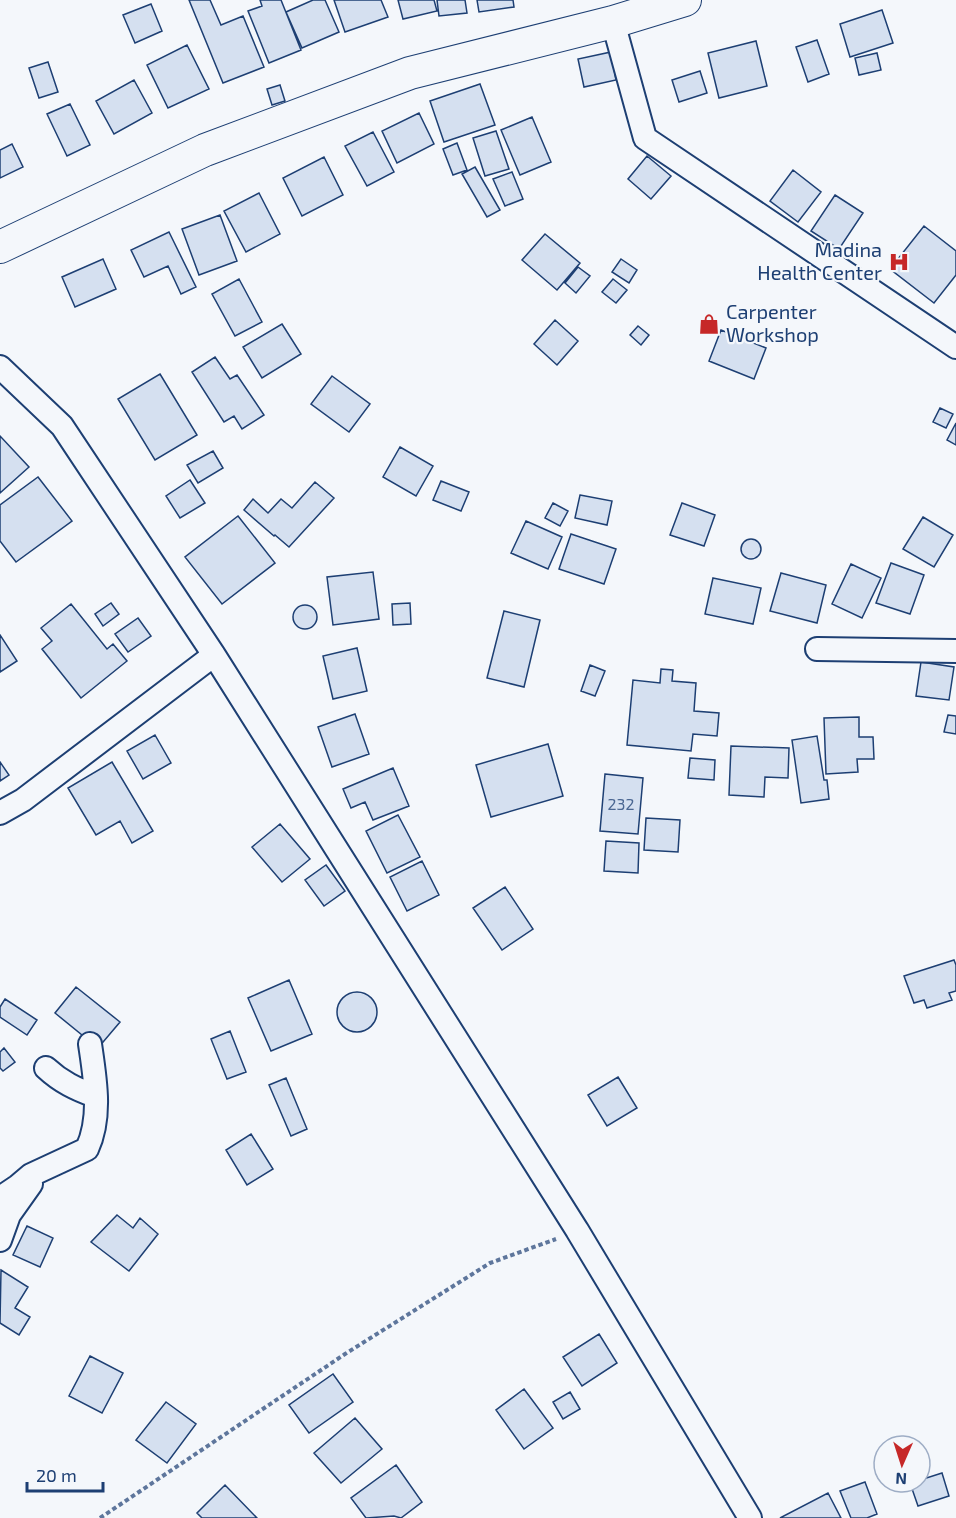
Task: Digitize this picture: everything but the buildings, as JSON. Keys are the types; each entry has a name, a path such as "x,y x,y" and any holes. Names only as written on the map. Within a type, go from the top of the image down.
{"main road":[{"path":"0,247 205,150 410,73 614,22 685,0"}],"street":[{"path":"614,22 645,138 956,347"},
{"path":"0,367 62,426 214,655 577,1230 750,1518"},
{"path":"817,649 956,651"},
{"path":"0,813 23,800 214,655"},
{"path":"0,1240 3,1203 39,1171 87,1149 94,1134 95,1096 90,1044"},
{"path":"46,1068 59,1080 95,1096"}],"path":[{"path":"100,1518 345,1354 490,1263 577,1230"}],"place":[{"name":"Madina Health Center","path":"899,262"},
{"name":"Carpenter Workshop","path":"709,324"}]}
